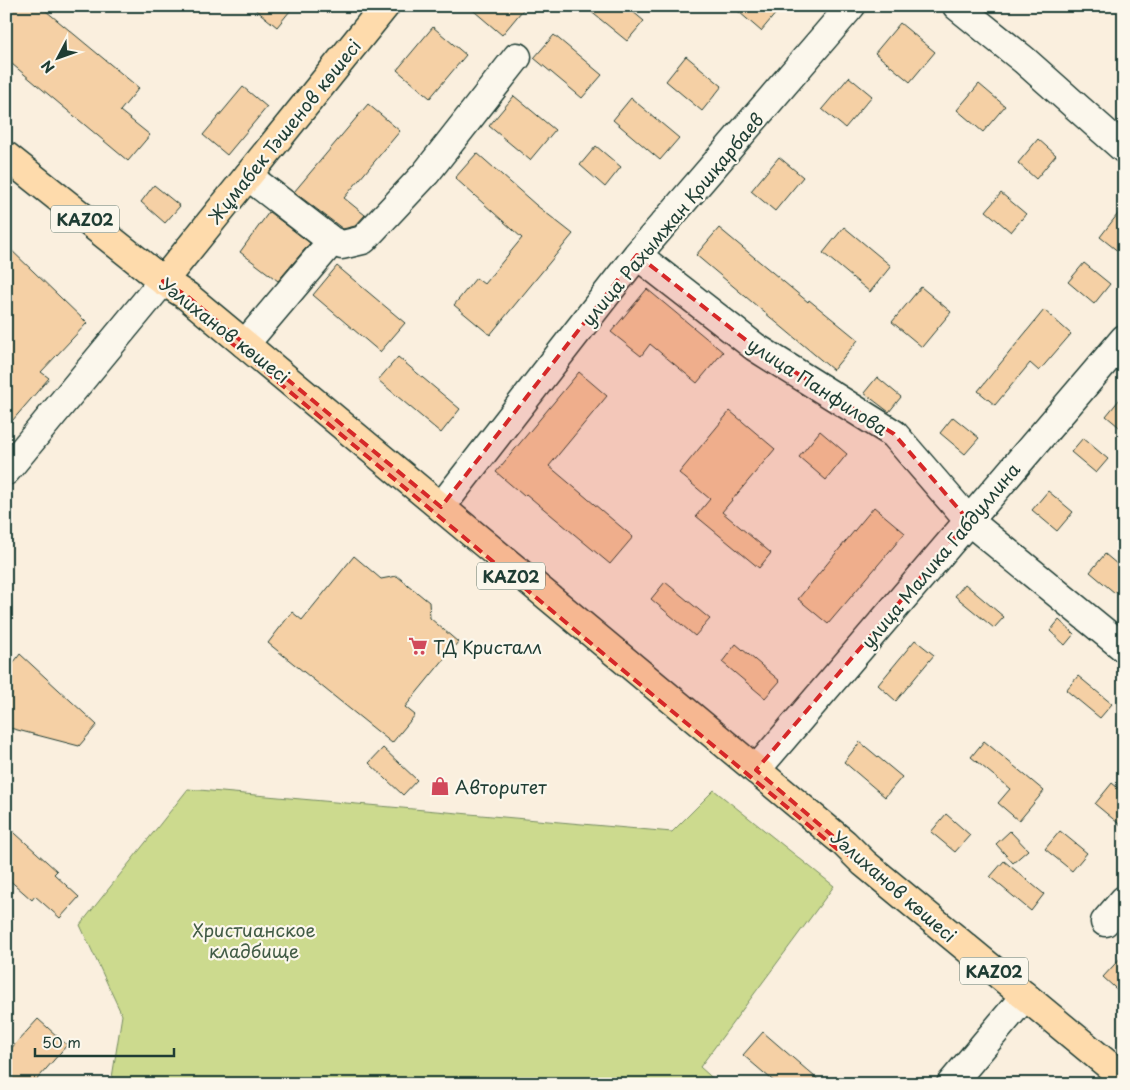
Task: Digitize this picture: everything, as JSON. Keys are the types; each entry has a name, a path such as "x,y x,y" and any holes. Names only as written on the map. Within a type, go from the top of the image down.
{"main road":[{"name":"Жұмабек Тәшенов көшесі","path":"163,281 385,6"},
{"name":"Уәлиханов көшесі","path":"6,156 163,281 187,296 441,507"},
{"name":"KАZ02","path":"163,281 180,300 837,849 864,863"},
{"name":"KАZ02","path":"441,507 756,770"},
{"name":"Уәлиханов көшесі","path":"756,770 844,843 864,863 1124,1078"}],"street":[{"name":"улица Рахымжан Қошқарбаев","path":"441,507 637,255 851,6"},
{"path":"957,6 1024,60 1124,149"},
{"path":"248,176 332,241 342,246 363,240 426,173 517,57"},
{"path":"245,344 332,241"},
{"name":"улица Панфилова","path":"637,255 755,347 894,434 969,521 1124,648"},
{"path":"6,471 163,281"},
{"name":"улица Малика Габдуллина","path":"756,770 1124,339"},
{"path":"1105,922 1124,900"},
{"path":"950,1084 1025,996"}],"highlighted area":[{"path":"637,255 755,347 894,434 969,521 756,770 864,863 837,849 180,300 163,281 187,296 441,507"}],"green space":[{"name":"Христианское кладбище","path":"188,789 672,832 714,790 834,886 700,1067 719,1084 111,1084 122,1015 80,925"}],"building":[{"path":"6,6 40,6 139,88 120,111 150,135 128,161 6,59"},
{"path":"251,6 294,6 277,27"},
{"path":"468,6 526,6 502,35"},
{"path":"584,6 626,6 644,21 627,41"},
{"path":"732,6 782,6 761,31"},
{"path":"900,23 935,52 910,82 875,53"},
{"path":"433,27 466,55 430,98 397,70"},
{"path":"554,35 602,75 582,98 534,58"},
{"path":"686,56 722,86 702,111 666,81"},
{"path":"849,77 872,96 845,128 822,109"},
{"path":"979,84 1005,106 983,132 957,110"},
{"path":"243,87 267,107 227,155 203,135"},
{"path":"514,96 555,130 530,160 489,126"},
{"path":"631,98 679,138 660,160 613,120"},
{"path":"368,104 400,131 344,198 365,215 355,226 343,229 294,192"},
{"path":"1038,139 1056,155 1036,179 1018,163"},
{"path":"596,146 621,167 605,187 580,165"},
{"path":"477,153 536,205 573,234 490,335 454,305 476,278 484,284 522,238 455,178"},
{"path":"779,157 803,177 775,211 751,191"},
{"path":"154,185 180,206 165,223 141,202"},
{"path":"1001,193 1026,214 1011,232 986,211"},
{"path":"1124,206 1124,256 1100,237"},
{"path":"269,212 310,243 278,281 240,252"},
{"path":"844,227 891,266 870,292 823,253"},
{"path":"719,228 808,302 809,300 858,340 833,370 696,255"},
{"path":"6,245 87,323 41,372 49,378 6,428"},
{"path":"1084,263 1110,284 1094,304 1068,282"},
{"path":"337,266 405,323 380,352 313,295"},
{"path":"921,287 951,312 922,347 892,322"},
{"path":"647,289 723,352 697,383 650,344 641,356 611,332"},
{"path":"1044,310 1071,334 1039,371 1030,363 995,405 978,391"},
{"path":"398,357 460,409 441,433 378,380"},
{"path":"579,372 607,396 549,466 633,537 610,564 526,494 524,496 496,472"},
{"path":"877,377 901,397 889,412 864,393"},
{"path":"1124,394 1124,431 1106,416"},
{"path":"730,411 775,449 722,512 771,553 759,568 696,516 710,499 679,473"},
{"path":"953,417 979,438 965,454 940,433"},
{"path":"820,431 847,454 826,480 799,457"},
{"path":"1083,438 1108,459 1096,473 1071,452"},
{"path":"1048,491 1073,512 1057,531 1032,510"},
{"path":"874,507 905,533 828,624 798,599"},
{"path":"1105,554 1124,570 1124,583 1115,593 1090,572"},
{"path":"354,556 381,579 397,576 429,602 430,618 458,642 405,707 415,715 392,743 268,643 292,612 302,620"},
{"path":"665,582 710,619 695,636 651,599"},
{"path":"965,584 1004,617 994,628 955,596"},
{"path":"1059,620 1074,634 1065,645 1050,631"},
{"path":"915,640 934,655 896,701 878,685"},
{"path":"736,644 780,681 765,698 722,662"},
{"path":"20,654 97,725 79,746 6,727 6,673"},
{"path":"1078,676 1112,704 1100,718 1066,690"},
{"path":"984,741 1044,791 1019,821 998,803 1010,789 971,757"},
{"path":"860,742 902,777 885,797 844,762"},
{"path":"383,748 417,780 403,795 369,763"},
{"path":"1112,783 1124,793 1124,828 1095,804"},
{"path":"946,814 970,835 955,852 931,832"},
{"path":"6,825 57,871 54,874 79,897 60,918 35,896 32,900 6,877"},
{"path":"1010,831 1028,850 1013,863 996,844"},
{"path":"1060,831 1087,853 1072,871 1045,849"},
{"path":"1004,861 1044,894 1031,911 990,877"},
{"path":"1124,954 1124,996 1103,977"},
{"path":"38,1019 67,1045 33,1084 6,1084 6,1054"},
{"path":"763,1032 823,1084 777,1084 743,1055"}],"place":[{"name":"ТД Кристалл","path":"418,646"},
{"name":"Авторитет","path":"440,786"}]}
